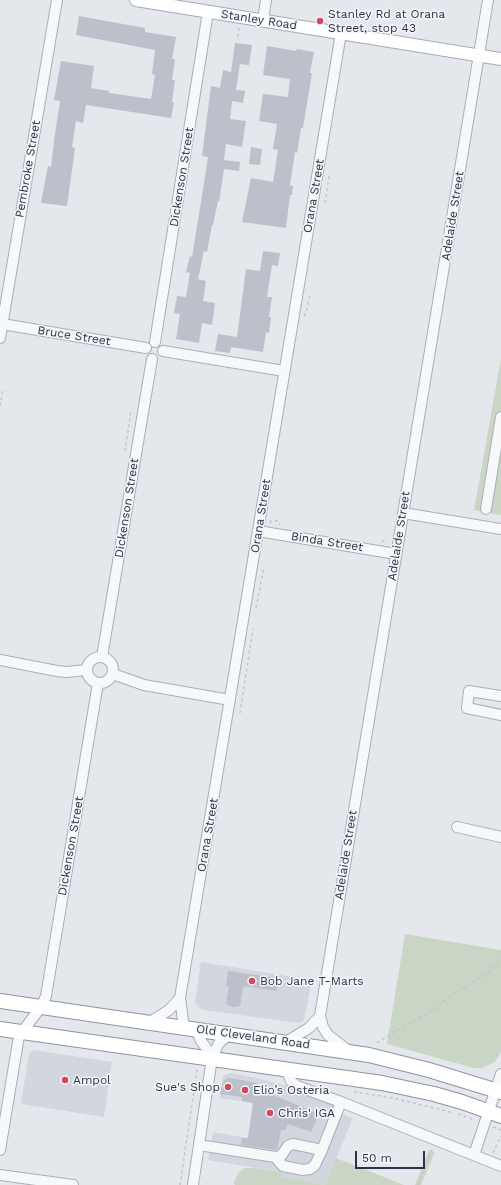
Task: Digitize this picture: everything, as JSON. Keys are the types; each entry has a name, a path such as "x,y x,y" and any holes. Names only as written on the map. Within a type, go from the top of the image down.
{"highway":[{"name":"Old Cleveland Road","path":"0,1001 349,1051 403,1062 498,1091"},
{"path":"0,1028 409,1088 462,1102 491,1117"}],"main road":[{"name":"Stanley Road","path":"136,0 501,59"}],"street":[{"name":"Pembroke Street","path":"0,338 57,0"},
{"path":"263,20 266,0"},
{"name":"Adelaide Street","path":"320,1016 488,0"},
{"name":"Dickenson Street","path":"155,342 208,12"},
{"name":"Orana Street","path":"190,1028 180,998 341,33"},
{"name":"Bruce Street","path":"2,319 146,348"},
{"path":"155,342 161,345 163,350 161,356 158,358 152,358 146,354 146,348 148,343 155,342"},
{"path":"163,350 284,370"},
{"name":"Dickenson Street","path":"102,657 152,358"},
{"path":"486,509 501,417"},
{"path":"403,513 501,529"},
{"name":"Binda Street","path":"258,531 396,554"},
{"path":"97,657 102,657 109,660 114,668 113,674 105,683 98,683 91,680 88,677 87,670 90,661 97,657"},
{"path":"0,660 57,671 66,672 87,670"},
{"path":"113,674 144,685 230,700"},
{"name":"Dickenson Street","path":"41,1007 46,996 98,683"},
{"path":"501,696 469,691 468,708 501,714"},
{"path":"457,827 501,837"},
{"path":"150,1022 169,1010 180,998"},
{"path":"0,1150 18,1041 21,1032 41,1007"},
{"path":"286,1042 309,1028 320,1016"},
{"path":"320,1016 323,1027 328,1035 349,1051"},
{"path":"190,1028 207,1049 212,1058"},
{"path":"193,1185 212,1058 218,1043 230,1034"},
{"path":"286,1069 291,1081 296,1085 501,1166"},
{"path":"474,1155 491,1117 501,1074"},
{"path":"275,1157 283,1166 303,1170 310,1169 315,1165 341,1102"},
{"path":"199,1145 275,1157 281,1156 288,1146 293,1144 322,1150"},
{"path":"0,1174 73,1185"}],"path":[{"path":"238,37 240,26"},
{"path":"325,203 329,176"},
{"path":"0,406 3,389"},
{"path":"125,451 131,410"},
{"path":"256,608 264,567"},
{"path":"240,713 253,630"},
{"path":"378,1043 436,1008 454,994 487,974 501,959"},
{"path":"465,987 469,992"},
{"path":"180,1185 197,1070 194,1067"},
{"path":"282,1091 288,1086 296,1085"},
{"path":"352,1091 393,1098 456,1113 491,1117 501,1130"},
{"path":"492,1156 501,1136"},
{"path":"418,1185 436,1140"}],"shaded area":[{"path":"201,962 312,980 304,1020 299,1023 203,1010 199,1008 195,1002"},
{"path":"33,1050 112,1062 104,1117 21,1104 29,1054"},
{"path":"231,1073 291,1087 334,1104 332,1110 353,1118 325,1185 281,1177 281,1172 208,1160 213,1132 248,1138 253,1103 220,1098 223,1076"}],"green space":[{"path":"501,359 501,515 474,510"},
{"path":"405,934 501,950 501,1052 495,1062 482,1068 474,1068 387,1044"},
{"path":"429,1150 435,1152 421,1185 415,1185"},
{"path":"336,1158 404,1185 325,1185"},
{"path":"245,1168 255,1168 281,1172 281,1177 325,1185 235,1185 234,1182 239,1172"}],"building":[{"path":"79,16 145,28 145,32 176,37 172,59 175,59 172,80 175,80 172,102 174,103 171,118 86,105 83,123 76,121 72,147 75,148 67,206 41,203 48,166 51,167 60,101 54,100 61,61 94,66 91,88 109,91 109,93 151,99 155,75 152,74 155,50 76,35"},
{"path":"235,43 252,45 249,65 240,64 236,90 245,91 243,103 232,101 230,119 246,121 242,147 226,144 224,160 240,162 239,171 224,169 219,202 218,201 212,225 207,252 204,251 198,279 206,281 203,301 215,303 212,325 202,323 199,343 176,339 180,314 174,313 177,296 186,297 190,273 186,272 190,256 192,257 208,157 202,156 211,86 220,88 223,70 231,72"},
{"path":"267,46 296,51 297,49 314,52 303,128 301,128 297,153 295,152 290,185 293,186 292,195 290,195 286,228 242,222 251,178 273,182 278,150 273,149 277,124 259,121 263,94 288,97 290,79 263,75"},
{"path":"251,147 262,149 260,165 249,164"},
{"path":"263,251 280,253 278,266 272,265 267,297 272,297 269,317 271,317 269,333 266,332 263,352 231,347 230,353 215,351 218,334 237,337 246,269 260,271"},
{"name":"Bob Jane T-Marts","path":"228,971 278,978 277,991 243,986 240,1006 233,1007 226,1004 229,986 226,986"},
{"path":"230,1078 257,1083 256,1090 268,1093 319,1114 311,1132 288,1124 285,1130 281,1130 277,1150 241,1145 242,1138 248,1138 253,1103 242,1101 242,1097 220,1094 223,1082"}],"place":[{"name":"Stanley Rd at Orana Street, stop 43","path":"320,21"},
{"name":"Bob Jane T-Marts","path":"252,981"},
{"name":"Ampol","path":"65,1080"},
{"name":"Sue's Shop","path":"228,1087"},
{"name":"Elio’s Osteria","path":"245,1090"},
{"name":"Chris' IGA","path":"270,1113"}]}
